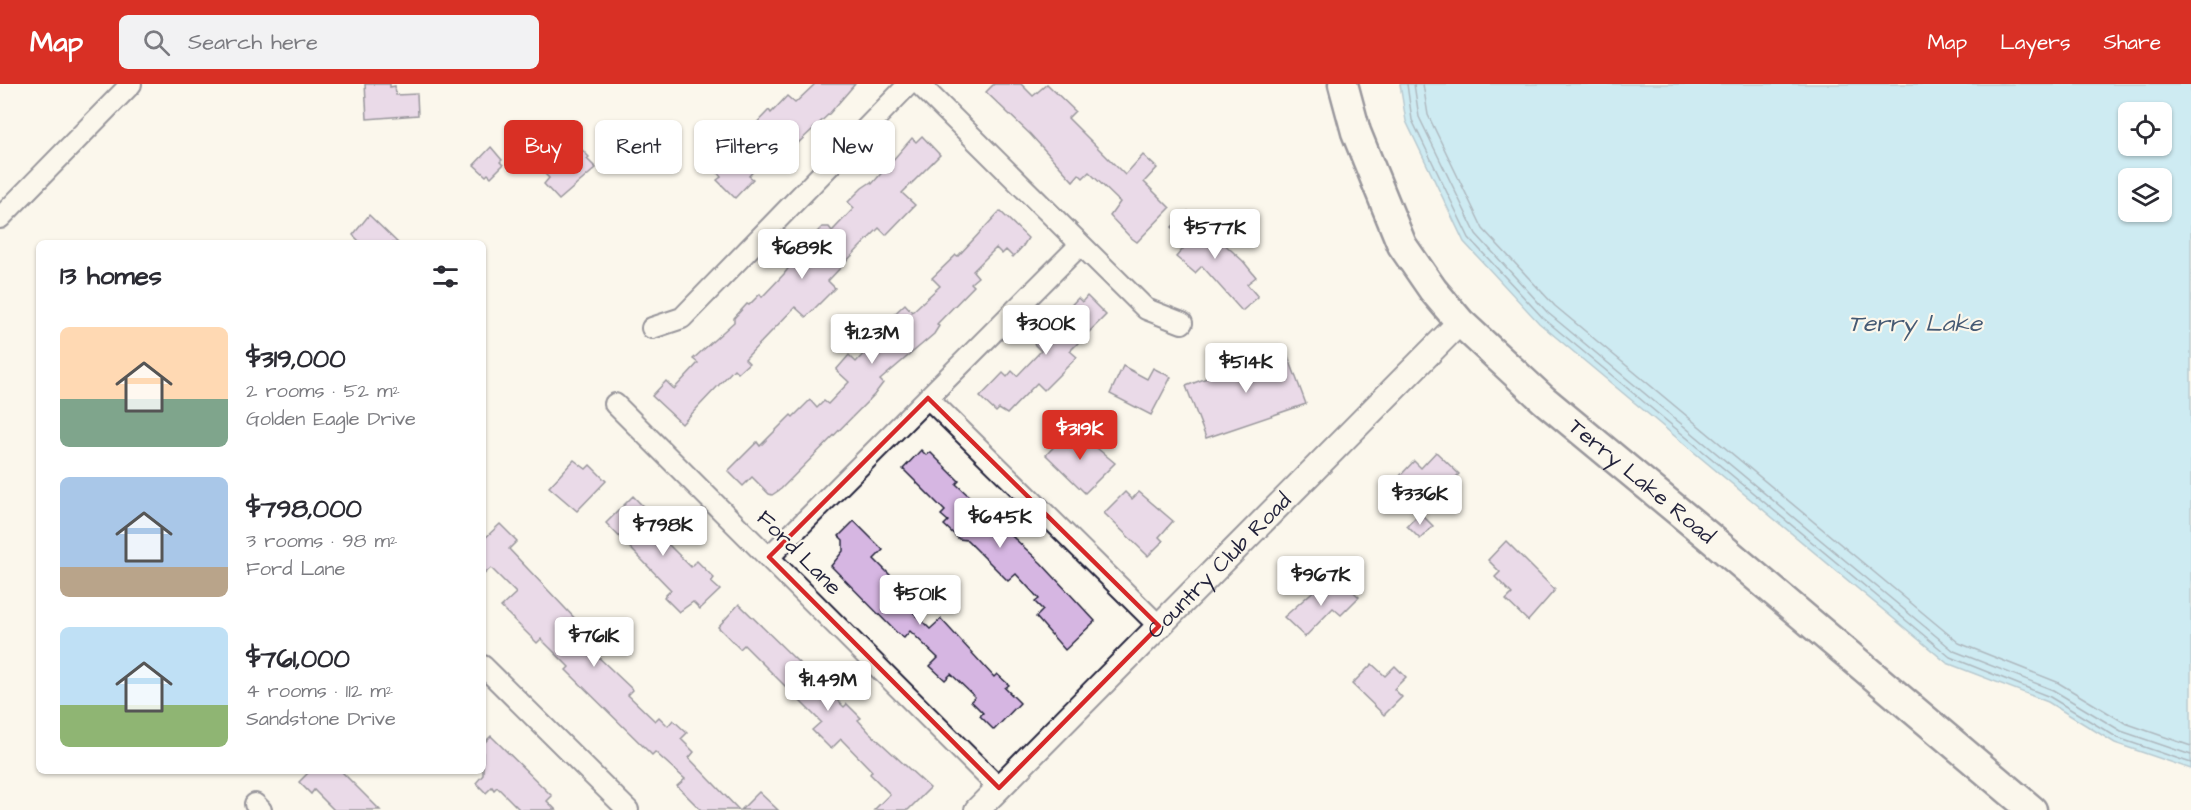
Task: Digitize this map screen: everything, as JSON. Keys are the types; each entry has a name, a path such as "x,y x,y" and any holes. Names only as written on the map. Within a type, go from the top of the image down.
{"main road":[{"name":"Terry Lake Road","path":"1343,84 1356,132 1402,245 1433,290 1460,322 1544,400 1707,534 2032,810"}],"street":[{"path":"0,218 131,84"},
{"path":"652,328 682,318 909,84"},
{"path":"919,84 1146,309 1182,322"},
{"path":"769,556 1080,245"},
{"name":"Country Club Road","path":"977,810 1460,322"},
{"path":"928,399 1159,626"},
{"name":"Ford Lane","path":"615,404 999,788"},
{"path":"486,669 628,810"}],"highlighted area":[{"path":"928,398 1159,626 999,788 769,557"}],"water":[{"name":"Terry Lake","path":"1400,84 2191,84 2191,769 2115,743 2048,702 1947,663 1539,323 1464,242 1406,121"}],"building":[{"path":"365,84 390,84 390,87 395,86 396,95 417,94 418,115 367,119"},
{"path":"815,84 855,84 823,120 811,120 811,131 799,142 799,120 759,120 769,110 771,113 787,96 795,103"},
{"path":"994,84 1021,84 1033,96 1047,84 1075,111 1068,118 1125,175 1143,155 1157,168 1144,182 1170,208 1137,242 1110,216 1120,202 1089,172 1083,178 1079,174 1073,181 1030,134 986,92"},
{"path":"922,136 940,155 902,193 915,205 886,235 879,228 828,281 835,288 806,317 795,307 745,359 749,363 738,373 734,369 682,424 652,396 666,381 674,389 698,363 693,359 734,322 734,318 747,304 749,305 760,294 762,297 784,274 790,266 787,263 803,247 813,257 817,232 822,227 829,227 832,231 854,208 848,202 862,188 871,182 872,184 881,174 895,174 895,158 912,138 916,142"},
{"path":"491,147 502,160 500,162 503,165 491,177 488,174 486,176 474,165"},
{"path":"583,151 595,167 559,200 544,184 549,178 545,174 583,174"},
{"path":"718,174 751,174 749,176 753,179 735,198 717,180 721,177"},
{"path":"1000,211 1028,238 1013,257 1006,250 1002,254 996,248 973,271 978,277 971,283 974,286 937,324 939,326 934,334 880,380 883,383 874,395 781,489 772,495 769,494 752,477 743,486 728,471 757,442 760,446 791,415 793,417 810,400 817,408 824,401 828,404 849,382 836,370 849,355 856,362 877,339 870,332 885,318 888,320 905,304 912,312 940,286 932,278 956,255 958,256"},
{"path":"1188,211 1243,261 1256,277 1247,284 1258,297 1242,311 1202,266 1195,273 1176,257 1183,249 1180,246 1185,240 1172,227"},
{"path":"369,215 395,240 358,240 353,235"},
{"path":"1087,296 1106,315 1070,351 1077,357 1044,390 1037,383 1007,414 999,409 996,412 980,397 1003,373 1007,377 1012,371 1017,376 1041,351 1034,344 1078,298 1082,302"},
{"path":"1285,348 1306,404 1206,438 1186,386"},
{"path":"1123,366 1147,379 1153,368 1171,377 1151,415 1110,394"},
{"path":"1066,434 1074,441 1080,434 1115,463 1085,493 1046,455"},
{"path":"921,450 926,455 930,452 959,481 956,484 983,509 986,506 1001,521 998,523 1041,563 1095,621 1065,650 1036,617 1043,610 1035,602 1039,599 1016,574 1008,581 967,540 959,539 944,525 948,521 941,515 945,511 903,469"},
{"path":"1436,452 1459,474 1441,492 1435,486 1420,500 1398,478 1414,461 1421,468"},
{"path":"574,460 586,469 590,465 606,481 577,511 549,487"},
{"path":"1125,492 1132,499 1139,492 1173,521 1159,537 1163,541 1148,556 1104,513"},
{"path":"633,496 671,535 665,541 691,567 697,561 714,578 711,582 720,590 700,609 693,602 679,612 664,597 671,590 606,523"},
{"path":"1420,513 1433,526 1420,539 1407,526"},
{"path":"854,521 883,550 874,559 915,600 908,607 930,629 941,619 994,677 997,674 1009,685 1005,688 1020,703 994,730 980,716 983,713 971,701 975,697 951,674 945,680 930,666 938,658 910,631 904,638 897,633 831,566 843,551 843,540 839,536"},
{"path":"500,524 517,541 509,549 601,646 594,653 633,690 628,695 655,721 659,717 668,726 673,720 687,733 681,739 694,752 689,758 739,810 701,810 677,786 685,779 655,752 652,755 566,670 569,667 541,639 537,643 501,607 516,593 491,568 486,572 486,537"},
{"path":"1506,541 1555,590 1528,621 1506,600 1512,594 1495,577 1500,572 1488,560"},
{"path":"1340,579 1359,597 1341,615 1333,608 1305,637 1284,617 1318,587 1326,594"},
{"path":"739,604 844,707 847,704 861,718 858,720 869,732 930,788 908,810 874,810 890,794 870,774 872,771 841,739 831,749 812,730 821,722 744,645 740,649 718,627"},
{"path":"1372,664 1385,676 1395,666 1406,677 1394,689 1402,697 1384,715 1352,684"},
{"path":"491,736 552,796 547,801 556,810 520,810 497,787 494,790 492,787 486,793 476,783 483,774 486,774 486,741"},
{"path":"307,774 344,774 380,810 334,810 314,790 311,794 299,782"},
{"path":"759,792 778,810 741,810"}]}
